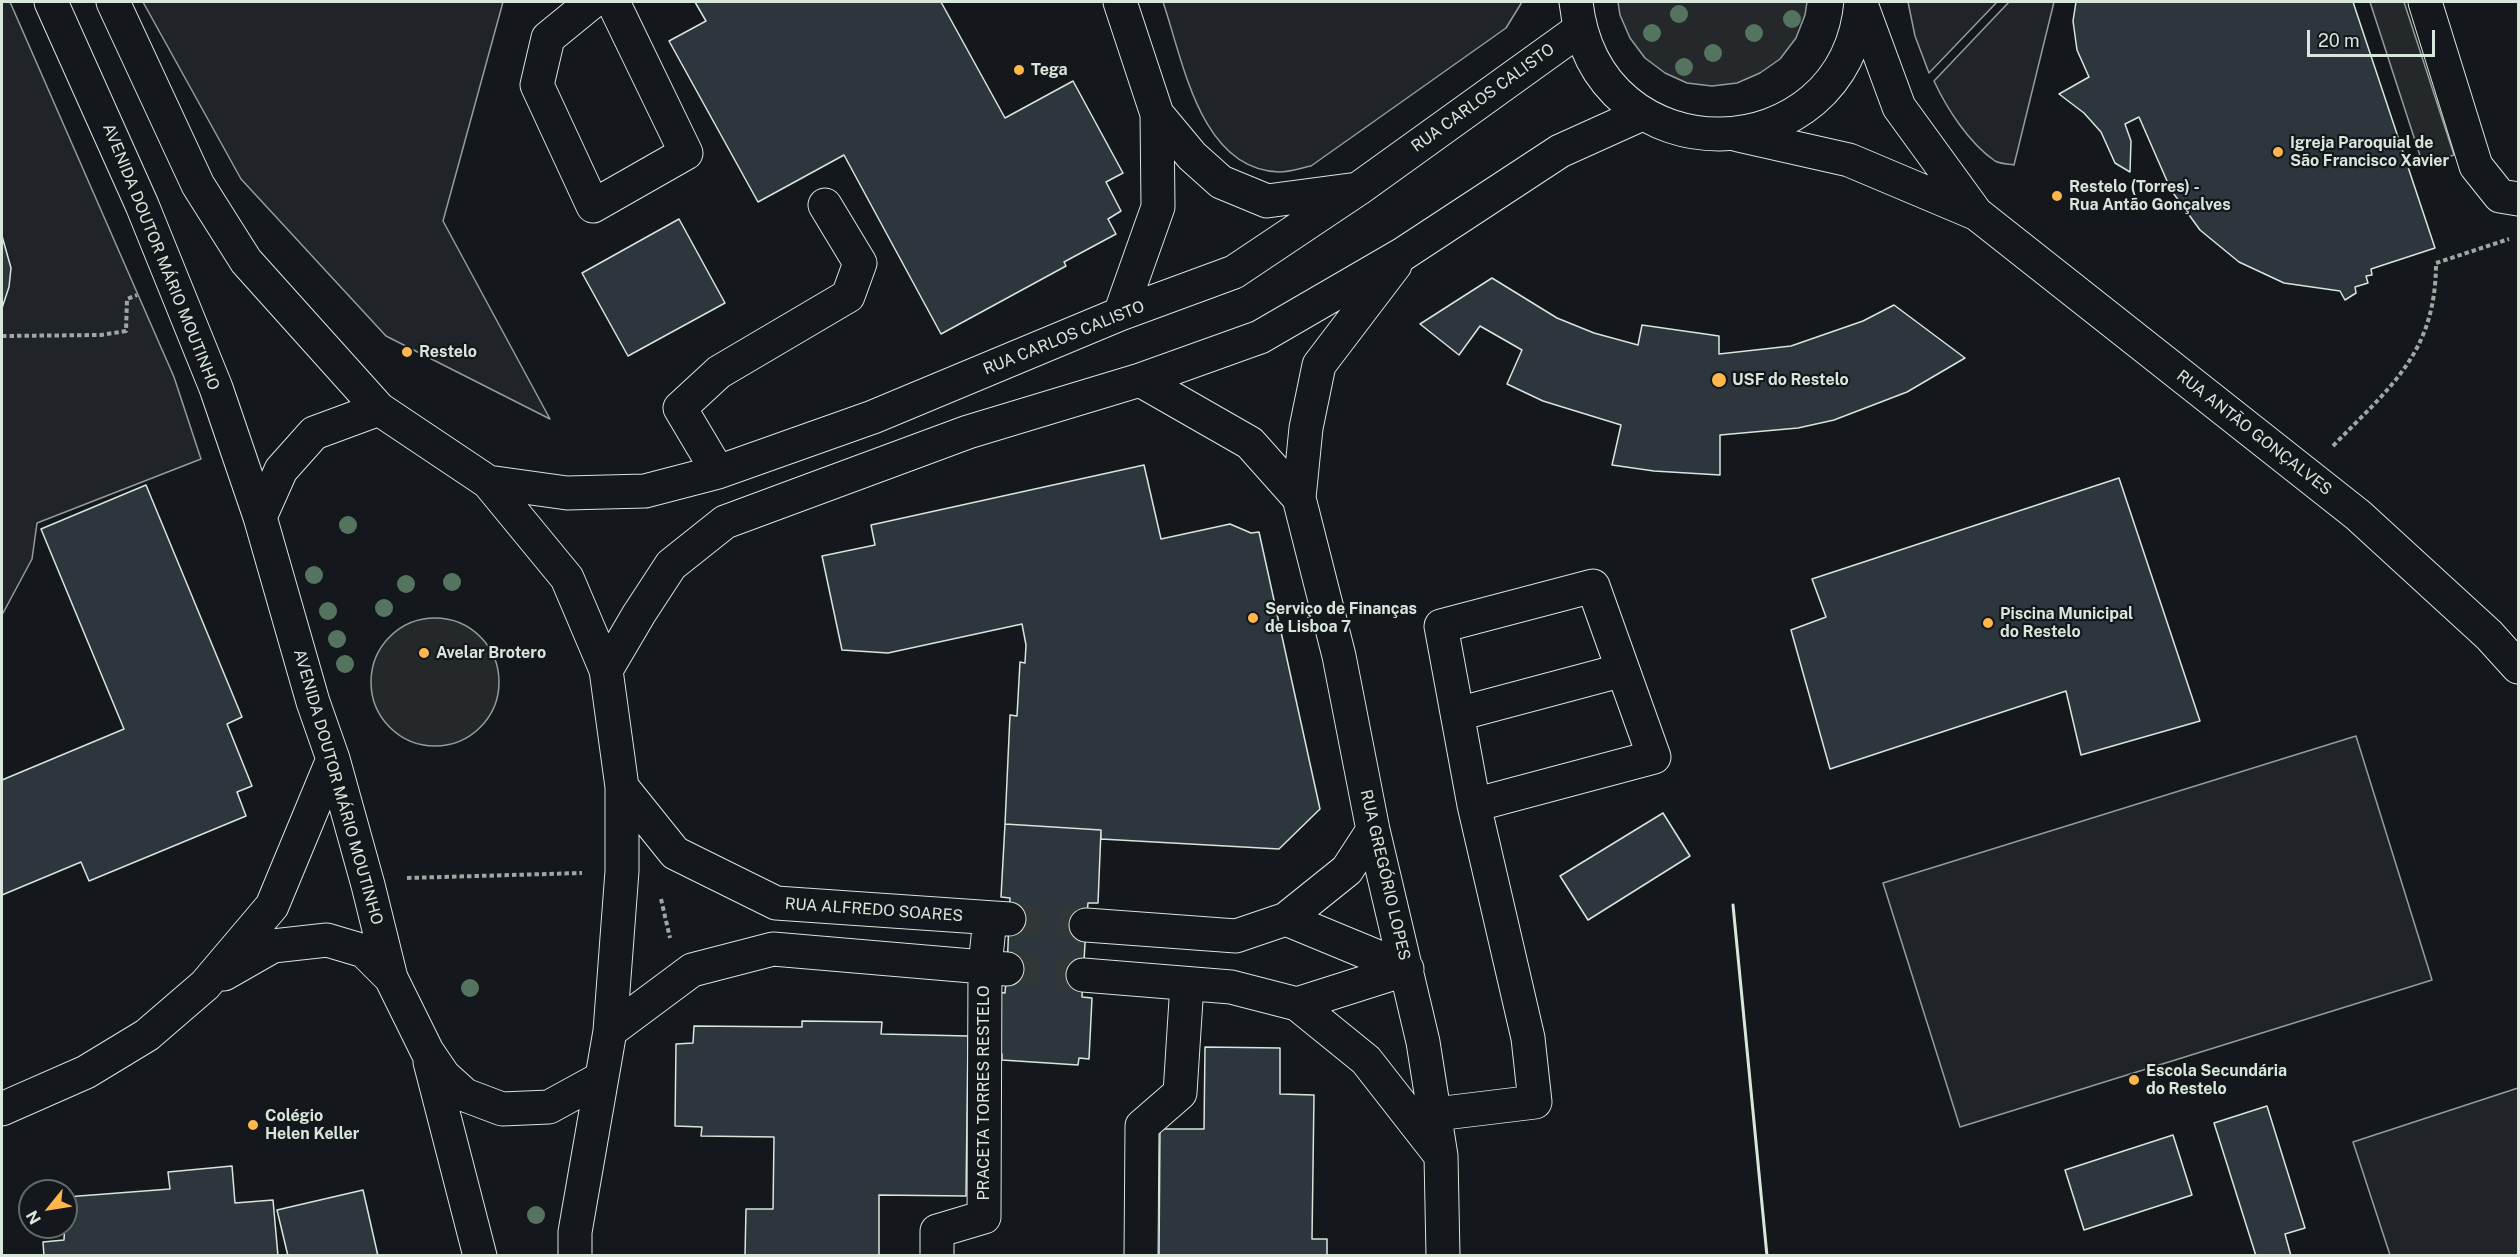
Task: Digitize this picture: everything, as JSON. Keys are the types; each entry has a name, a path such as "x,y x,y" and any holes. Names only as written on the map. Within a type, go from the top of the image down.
{"street":[{"name":"AVENIDA DOUTOR MÁRIO MOUTINHO","path":"51,2 159,248 216,388 260,517 313,702 333,759 391,978 427,1051 444,1076 465,1095 502,1108 549,1107 600,1079"},
{"path":"113,2 198,185 246,261 379,409 488,482 567,578 606,670 622,787 622,871 610,1031 575,1232 575,1256"},
{"path":"592,2 548,38 537,85 593,206 686,153 613,2"},
{"path":"1120,2 1157,114 1158,207 1120,314"},
{"path":"2425,2 2476,166 2500,196 2518,199"},
{"path":"1578,16 1593,63 1614,92 1642,114 1688,133 1738,135 1785,120 1824,89 1850,50 1861,3"},
{"name":"RUA ANTÃO GONÇALVES","path":"1861,3 1899,107 1977,214"},
{"name":"RUA CARLOS CALISTO","path":"488,482 567,493 645,491 718,472 873,417 1120,314 1234,272 1358,189 1578,16"},
{"path":"1157,114 1192,156 1221,182 1267,201 1358,189"},
{"path":"606,670 671,566 724,522 968,432 1140,380 1260,337 1403,254 1560,151 1642,114"},
{"name":"RUA ANTÃO GONÇALVES","path":"1738,135 1849,160 1977,214 2358,515 2489,635 2518,667"},
{"path":"718,472 680,408 719,372 848,296 860,263 825,206"},
{"path":"1299,498 1306,428 1319,365 1403,254"},
{"path":"1140,380 1250,443 1299,498"},
{"path":"260,517 281,470 314,433 379,409"},
{"name":"RUA GREGÓRIO LOPES","path":"1299,498 1339,656 1373,830 1424,1042 1441,1156 1443,1256"},
{"path":"1436,1114 1535,1102 1528,1038 1474,805 1441,626 1593,586 1654,757 1474,805"},
{"path":"1458,714 1623,670"},
{"path":"2,1109 96,1066 147,1035 205,985 272,906 333,759"},
{"name":"RUA ALFREDO SOARES","path":"622,787 675,853 776,903 999,919 996,967"},
{"path":"1086,925 1236,936 1286,919 1347,870 1373,830"},
{"path":"1286,919 1407,969"},
{"path":"205,985 273,946 327,940 364,951 391,978"},
{"path":"610,1031 692,970 773,949 996,967"},
{"name":"PRACETA TORRES RESTELO","path":"937,1256 937,1231 984,1217 996,967"},
{"path":"1297,1004 1407,969"},
{"path":"1083,975 1231,987 1297,1004 1366,1060 1441,1156"},
{"path":"1141,1256 1142,1126 1180,1093 1187,984"},
{"name":"AVENIDA DOUTOR MÁRIO MOUTINHO","path":"427,1051 480,1256"}],"path":[{"path":"2306,474 2401,376 2419,346 2430,313 2436,262 2518,236"},
{"path":"2,336 101,334 126,331 127,299 147,291"},
{"path":"406,878 586,873"},
{"path":"660,894 670,939"}],"shaded area":[{"path":"2,2 10,2 174,377 201,459 37,523 32,559 2,615"},
{"path":"143,2 503,2 443,221 550,419 386,336 241,179"},
{"path":"1163,2 1522,2 1506,28 1311,166 1279,172 1252,167 1230,153 1213,133 1188,81"},
{"path":"1618,2 1807,2 1805,15 1796,38 1780,59 1760,73 1737,83 1712,86 1687,83 1665,73 1645,58 1630,38 1620,15"},
{"path":"1908,2 1997,2 1929,73 1915,36"},
{"path":"2009,2 2054,2 2014,165 1995,161 1976,145 1952,114 1934,81"},
{"path":"2370,2 2404,2 2454,155 2423,165"},
{"path":"435,618 460,623 481,636 494,657 499,682 494,707 481,728 460,741 435,746 410,741 389,728 376,707 371,682 376,657 389,636 410,623"},
{"path":"2356,736 2432,980 1960,1127 1883,883"},
{"path":"2518,1088 2518,1255 2390,1255 2353,1142"}],"building":[{"path":"695,2 941,2 1005,118 1073,81 1123,173 1106,182 1121,211 1108,219 1116,234 1064,262 1066,266 941,334 844,155 758,202 669,41 706,21"},
{"name":"Igreja Paroquial de São Francisco Xavier","path":"2076,2 2353,2 2435,248 2371,269 2372,275 2366,276 2368,283 2355,287 2356,293 2345,300 2340,291 2284,283 2239,262 2200,230 2171,190 2139,117 2125,124 2131,141 2130,172 2115,163 2101,132 2084,113 2059,94 2089,77 2077,50 2073,21"},
{"path":"679,219 725,303 628,356 582,273"},
{"path":"2,236 11,268 9,287 2,308"},
{"name":"USF do Restelo","path":"1492,278 1557,318 1594,333 1638,345 1642,325 1719,336 1719,354 1791,346 1863,321 1894,305 1965,358 1907,392 1834,420 1798,428 1720,435 1720,475 1654,471 1612,465 1621,425 1543,401 1507,384 1522,350 1480,326 1459,355 1420,324"},
{"path":"1144,465 1161,539 1230,524 1251,533 1259,532 1320,809 1279,849 1101,839 1101,830 1005,824 1010,715 1017,716 1020,662 1025,663 1026,645 1022,624 888,653 842,650 822,556 875,545 871,525"},
{"name":"Piscina Municipal do Restelo","path":"2119,478 2200,721 2081,755 2066,691 1830,769 1791,630 1826,617 1812,579"},
{"path":"146,485 242,717 227,724 252,786 237,792 246,816 89,881 81,862 2,895 2,780 124,729 41,529"},
{"path":"1663,813 1690,856 1588,920 1560,876"},
{"path":"1005,824 1101,830 1098,903 1088,903 1082,997 1092,998 1089,1059 1079,1058 1078,1065 1002,1060 1002,1054 992,1053 995,992 1005,993 1007,969 1010,898 1001,897"},
{"path":"802,1021 882,1022 881,1034 968,1036 966,1196 879,1195 879,1256 745,1256 746,1209 773,1209 774,1137 701,1136 702,1127 675,1126 676,1044 693,1043 694,1026 802,1027"},
{"path":"1205,1047 1280,1048 1280,1094 1314,1095 1312,1239 1327,1239 1327,1256 1159,1256 1160,1129 1204,1129"},
{"path":"2267,1106 2305,1228 2285,1234 2291,1256 2256,1256 2214,1123"},
{"path":"2173,1135 2192,1195 2084,1230 2065,1170"},
{"path":"232,1166 235,1203 273,1200 278,1256 44,1256 43,1242 78,1239 78,1196 170,1189 168,1172"},
{"path":"363,1190 378,1256 288,1256 277,1210"}],"tunnel":[{"path":"1009,919 1086,925"},
{"path":"1007,969 1083,975"}],"wall":[{"path":"1733,905 1767,1256"}],"place":[{"name":"Tega","path":"1019,70"},
{"name":"Igreja Paroquial de São Francisco Xavier","path":"2278,152"},
{"name":"Restelo (Torres) - Rua Antão Gonçalves","path":"2057,196"},
{"name":"Restelo","path":"407,352"},
{"name":"USF do Restelo","path":"1719,380"},
{"name":"Serviço de Finanças de Lisboa 7","path":"1253,618"},
{"name":"Piscina Municipal do Restelo","path":"1988,623"},
{"name":"Avelar Brotero","path":"424,653"},
{"name":"Escola Secundária do Restelo","path":"2134,1080"},
{"name":"Colégio Helen Keller","path":"253,1125"}]}
